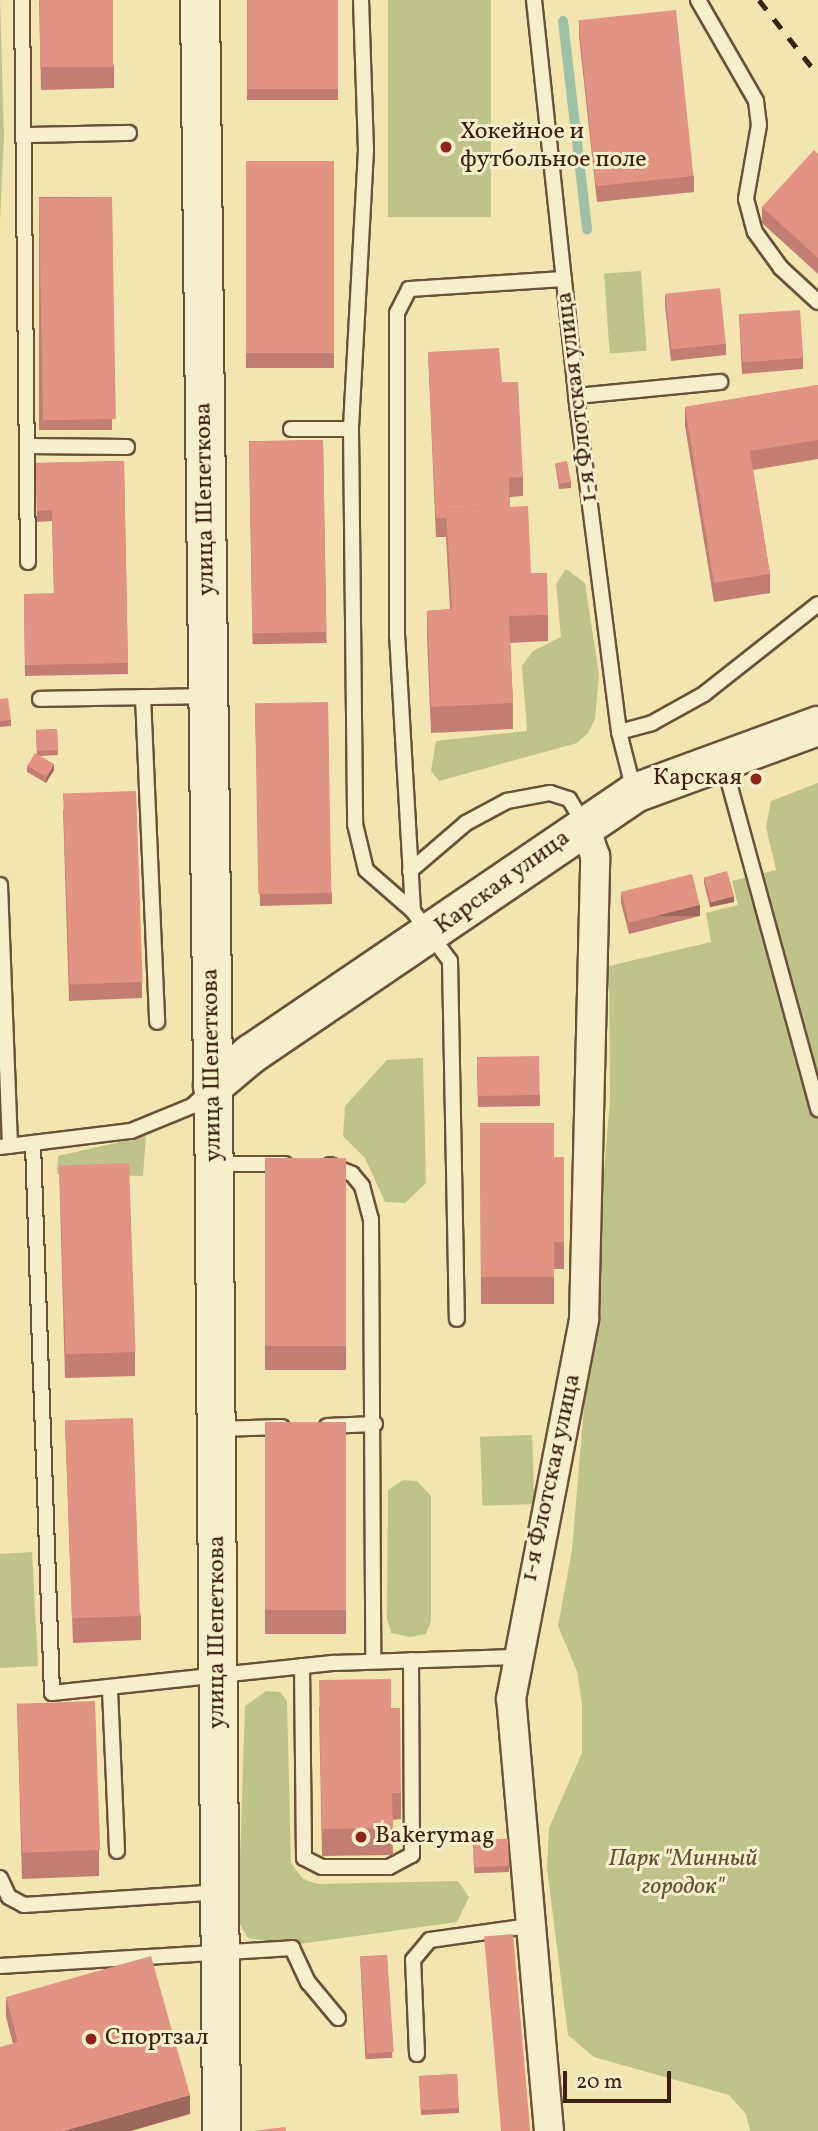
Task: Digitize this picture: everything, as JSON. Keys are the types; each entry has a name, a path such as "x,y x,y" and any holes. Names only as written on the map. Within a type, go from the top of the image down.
{"main road":[{"name":"улица Шепеткова","path":"200,0 213,1086"},
{"name":"Карская улица","path":"213,1086 422,923 635,793 722,757 818,726"}],"street":[{"name":"1-я Флотская улица","path":"549,2131 513,1750 515,1657 584,1319 595,856 584,824"},
{"name":"улица Шепеткова","path":"213,1086 222,2131"}],"lane":[{"path":"22,0 28,562"},
{"path":"361,0 366,150 351,429 355,824 366,870 422,923 450,961 457,1319"},
{"name":"1-я Флотская улица","path":"534,0 576,396 619,732 635,793"},
{"path":"698,0 756,101 760,125 747,199 755,232 780,268 818,302"},
{"path":"24,135 129,133"},
{"path":"422,923 410,871 397,636 397,313 409,289 564,279"},
{"path":"576,396 720,382"},
{"path":"291,429 351,429"},
{"path":"28,446 127,447"},
{"path":"619,732 652,723 704,694 818,604"},
{"path":"40,699 209,696"},
{"path":"143,697 157,1022"},
{"path":"722,757 818,1109"},
{"path":"410,871 466,823 507,801 550,793 569,799 584,824"},
{"path":"0,885 5,1147 131,1131 192,1106 213,1086"},
{"path":"33,1144 52,1693 110,1690 302,1666 515,1657"},
{"path":"215,1164 305,1164 352,1174 368,1201 374,1424 373,1661"},
{"path":"217,1429 374,1424"},
{"path":"302,1666 304,1858 322,1867 389,1867 412,1855 411,1660"},
{"path":"110,1690 117,1851"},
{"path":"0,1878 9,1897 24,1905 220,1892"},
{"path":"417,2054 411,1996 413,1960 421,1950 440,1936 528,1926"},
{"path":"2,1969 292,1948 308,1982 338,2018"}],"green space":[{"path":"0,0 4,136 0,220"},
{"name":"Хокейное и футбольное поле","path":"388,0 491,0 491,217 388,217"},
{"path":"641,271 647,351 610,353 604,274"},
{"path":"566,569 585,583 599,675 595,719 588,733 577,743 439,781 431,771 436,741 527,731 522,666 533,651 561,637 556,584"},
{"name":"Парк \"Минный городок\"","path":"818,783 818,2131 750,2131 746,2114 729,2095 594,2057 568,2035 547,1868 549,1828 582,1753 582,1704 577,1671 558,1626 572,1550 610,1099 609,966 711,942 706,913 738,905 732,881 776,870 766,827 771,801"},
{"path":"423,1058 426,1183 405,1203 385,1202 365,1158 343,1136 345,1106 387,1060"},
{"path":"146,1136 143,1176 57,1174 58,1156"},
{"path":"532,1435 534,1504 482,1506 480,1437"},
{"path":"403,1480 417,1481 431,1496 431,1621 426,1634 410,1637 391,1633 387,1619 388,1490"},
{"path":"32,1552 38,1666 0,1668 0,1554"},
{"path":"266,1691 280,1692 287,1701 291,1863 303,1879 318,1884 458,1881 469,1897 457,1922 292,1945 248,1938 238,1921 245,1706"}],"building":[{"path":"40,0 113,0 113,67 40,67"},
{"path":"247,0 338,0 338,89 247,89"},
{"path":"676,10 693,176 596,186 579,20"},
{"path":"814,150 818,154 818,258 762,207"},
{"path":"246,161 334,161 334,353 246,353"},
{"path":"112,197 116,419 43,420 39,198"},
{"path":"720,288 726,344 671,349 665,294"},
{"path":"800,310 803,358 742,362 739,314"},
{"path":"499,348 502,382 518,382 523,477 509,478 510,507 446,510 446,518 436,518 428,352"},
{"path":"818,385 818,440 750,451 770,574 714,583 685,407"},
{"path":"323,440 326,632 252,633 249,441"},
{"path":"124,461 128,663 25,665 24,594 54,593 52,510 37,511 36,463"},
{"path":"567,461 571,482 559,484 555,463"},
{"path":"528,506 531,573 547,573 548,615 509,616 513,703 431,707 427,611 452,609 446,510"},
{"path":"8,698 11,720 0,721 0,699"},
{"path":"328,702 331,893 258,894 255,703"},
{"path":"57,729 58,750 37,751 36,730"},
{"path":"35,753 54,764 47,777 28,766"},
{"path":"136,791 143,982 70,984 63,794"},
{"path":"727,871 734,896 711,903 704,878"},
{"path":"692,874 700,905 629,923 621,892"},
{"path":"539,1056 540,1095 478,1096 477,1057"},
{"path":"480,1123 554,1123 554,1157 564,1157 564,1242 554,1242 554,1277 481,1277"},
{"path":"265,1158 346,1158 346,1346 265,1346"},
{"path":"129,1163 136,1352 66,1354 59,1165"},
{"path":"133,1418 140,1616 72,1618 65,1420"},
{"path":"265,1422 346,1422 346,1610 265,1610"},
{"path":"391,1679 391,1708 400,1708 401,1793 392,1793 393,1828 322,1829 319,1680"},
{"path":"95,1701 100,1850 22,1853 17,1704"},
{"path":"508,1839 509,1866 474,1867 473,1840"},
{"path":"513,1934 530,2131 501,2131 484,1937"},
{"path":"387,1955 394,2052 367,2054 360,1957"},
{"name":"Спортзал","path":"151,1956 190,2095 63,2131 0,2131 0,2047 18,2042 6,1997"},
{"path":"457,2074 459,2108 421,2110 419,2076"},
{"path":"285,2127 286,2131 254,2131"}],"waterway":[{"path":"563,21 587,230"}],"railway":[{"path":"759,0 818,75"}],"place":[{"name":"Хокейное и футбольное поле","path":"446,147"},
{"name":"Карская","path":"756,779"},
{"name":"Bakerymag","path":"361,1837"},
{"name":"Спортзал","path":"91,2039"}]}
